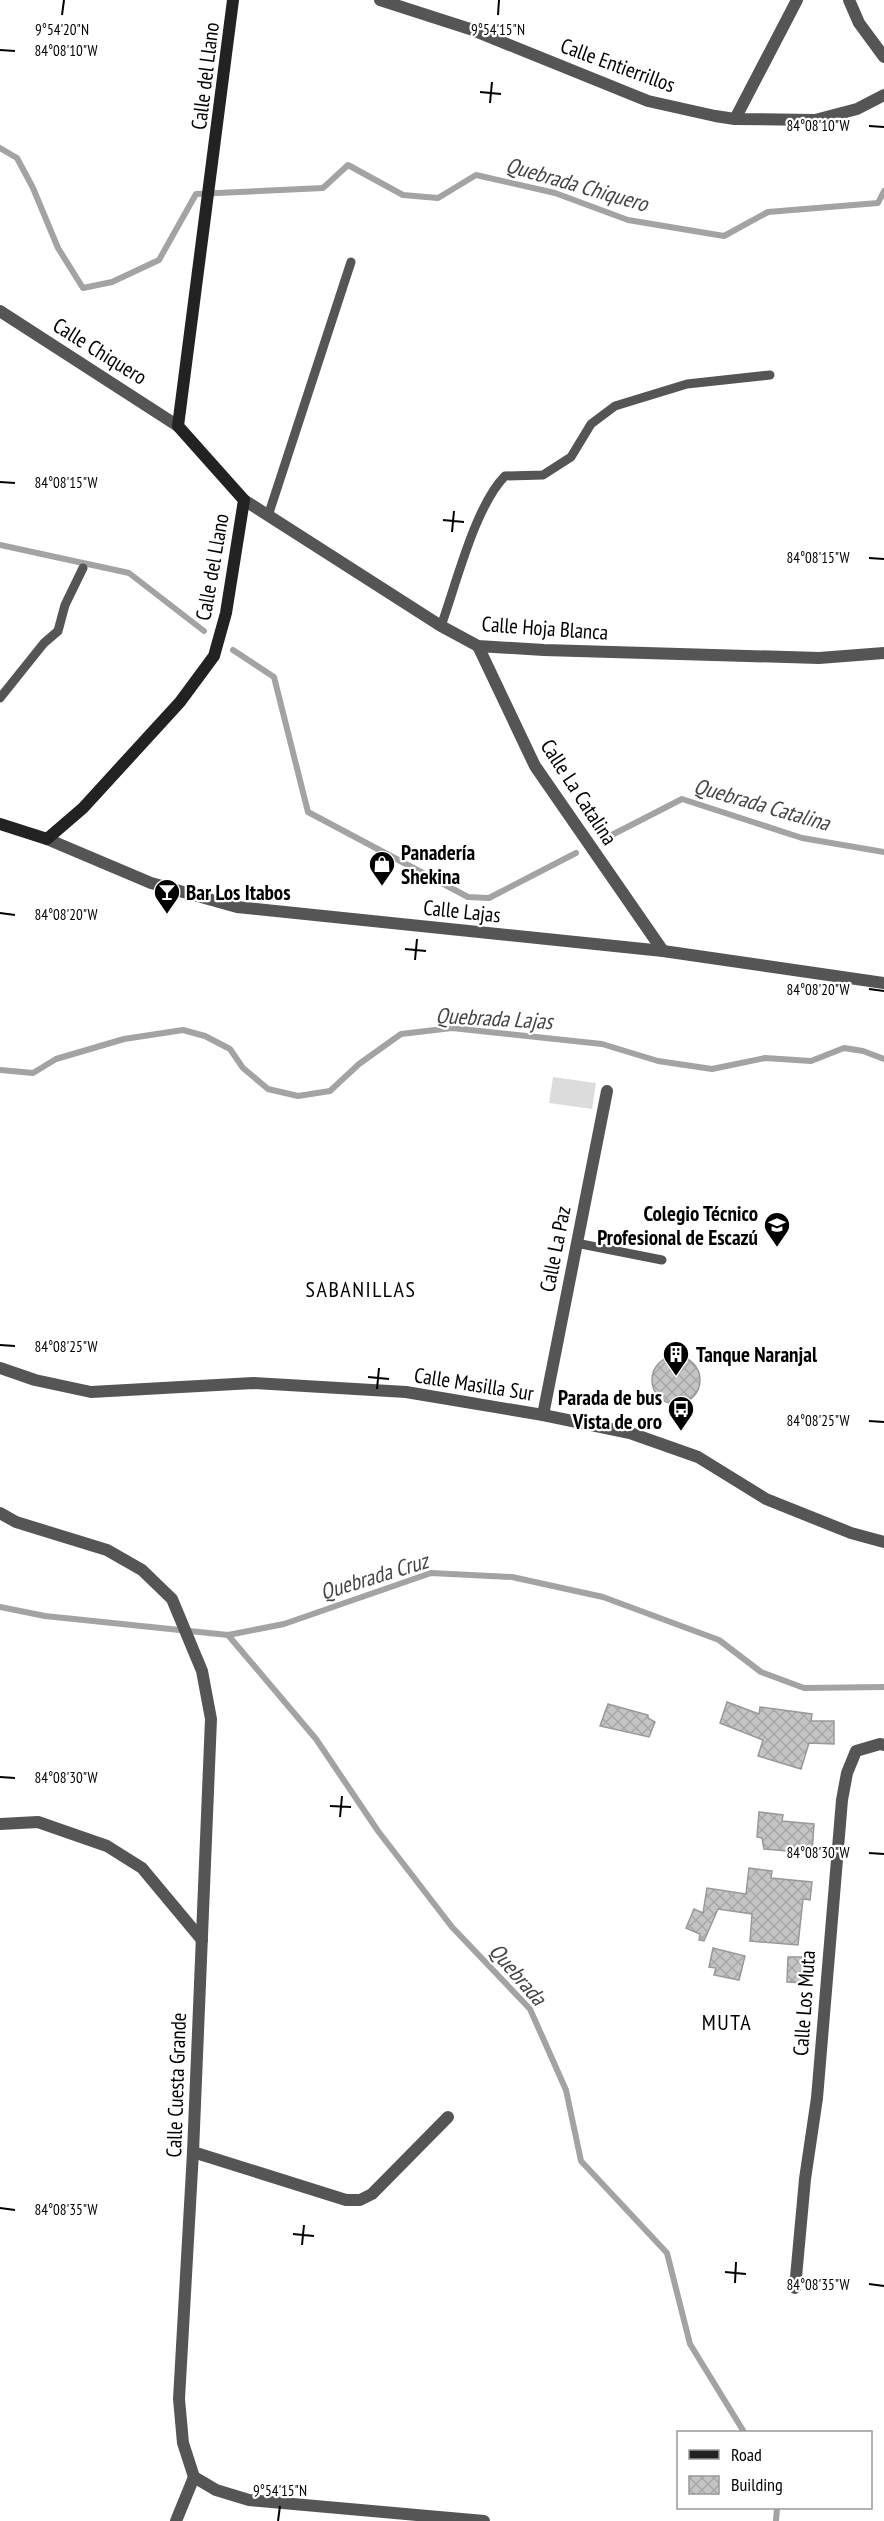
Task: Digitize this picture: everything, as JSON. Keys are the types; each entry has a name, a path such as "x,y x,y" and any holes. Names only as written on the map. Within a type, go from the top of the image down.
{"main road":[{"name":"Calle del Llano","path":"47,839 83,808 180,702 214,656 226,613 244,500 178,426 215,157 233,0"},
{"path":"0,824 47,839"}],"street":[{"name":"Calle Entierrillos","path":"380,0 470,29 648,101 735,119 815,120 857,109 884,95"},
{"path":"735,119 797,0"},
{"path":"849,0 859,23 884,57"},
{"name":"Calle Chiquero","path":"0,311 178,426"},
{"name":"Calle Hoja Blanca","path":"244,500 441,626 478,646 819,658 884,653"},
{"name":"Calle La Catalina","path":"478,646 535,766 663,951"},
{"name":"Calle Lajas","path":"47,839 151,883 237,907 663,951 884,983"},
{"name":"Calle La Paz","path":"543,1415 607,1091"},
{"name":"Calle Masilla Sur","path":"0,1368 35,1380 92,1392 253,1383 406,1392 630,1432 698,1456 766,1499 851,1533 884,1542"},
{"name":"Calle Cuesta Grande","path":"0,1513 16,1522 107,1550 142,1569 172,1599 202,1671 211,1719 193,2152 179,2399 183,2443 194,2477"},
{"name":"Calle Los Muta","path":"795,2288 805,2179 817,2098 842,1800 847,1773 856,1751 880,1744 884,1745"},
{"path":"0,1824 38,1822 107,1846 142,1868 202,1940"},
{"path":"193,2152 331,2197 360,2200 372,2194 448,2117"},
{"path":"176,2521 194,2477 216,2490 249,2500 484,2521"}],"lane":[{"path":"268,516 351,262"},
{"path":"441,626 481,515 494,487 505,476 543,475 571,457 591,424 615,406 687,384 770,375"},
{"path":"0,698 44,643 58,631 65,605 83,568"},
{"path":"576,1243 662,1260"}],"shaded area":[{"path":"553,1077 596,1083 592,1109 549,1103"}],"building":[{"name":"Tanque Naranjal","path":"676,1356 693,1363 700,1380 693,1397 676,1404 659,1397 652,1380 659,1363"},
{"path":"727,1702 759,1714 760,1707 812,1714 811,1721 834,1721 834,1744 809,1743 801,1769 758,1756 763,1740 720,1723"},
{"path":"608,1704 648,1715 648,1718 655,1722 649,1737 600,1726"},
{"path":"759,1812 783,1815 782,1821 814,1824 812,1853 764,1849 762,1838 757,1837"},
{"path":"749,1868 772,1871 771,1878 812,1882 810,1900 803,1899 798,1945 750,1941 752,1914 718,1909 704,1941 699,1940 700,1934 686,1928 694,1909 703,1913 707,1888 746,1894"},
{"path":"713,1948 745,1956 739,1980 714,1975 716,1968 709,1967"},
{"path":"788,1957 808,1957 807,1983 787,1982"}],"waterway":[{"name":"Quebrada Chiquero","path":"0,148 17,158 33,188 58,248 83,288 112,282 159,260 196,194 323,188 348,165 403,195 438,198 476,175 555,193 628,220 724,236 768,212 878,203 884,191"},
{"name":"Quebrada Catalina","path":"0,545 129,573 204,631"},
{"name":"Quebrada Catalina","path":"233,650 274,677 308,812 468,897 489,898 576,853"},
{"name":"Quebrada Catalina","path":"604,839 682,799 802,838 884,852"},
{"name":"Quebrada Lajas","path":"0,1070 33,1073 56,1059 124,1039 183,1030 205,1036 230,1049 243,1068 268,1089 298,1096 330,1091 359,1064 401,1034 452,1028 602,1044 658,1061 712,1069 765,1058 811,1061 844,1048 863,1051 884,1059"},
{"name":"Quebrada Cruz","path":"0,1607 45,1616 228,1635 284,1624 431,1573 512,1577 603,1597 719,1640 761,1672 804,1688 884,1687"},
{"name":"Quebrada","path":"228,1635 316,1739 378,1831 452,1927 530,2009 566,2090 581,2161 667,2253 690,2344 743,2431"},
{"name":"Quebrada","path":"776,2521 777,2509"}],"place":[{"name":"Panadería Shekina","path":"382,887"},
{"name":"Bar Los Itabos","path":"167,915"},
{"name":"Colegio Técnico Profesional de Escazú","path":"777,1248"},
{"name":"Tanque Naranjal","path":"676,1377"},
{"name":"Parada de bus Vista de oro","path":"681,1432"}],"district":[{"name":"SABANILLAS","path":"361,1289"},
{"name":"MUTA","path":"727,2022"}]}
